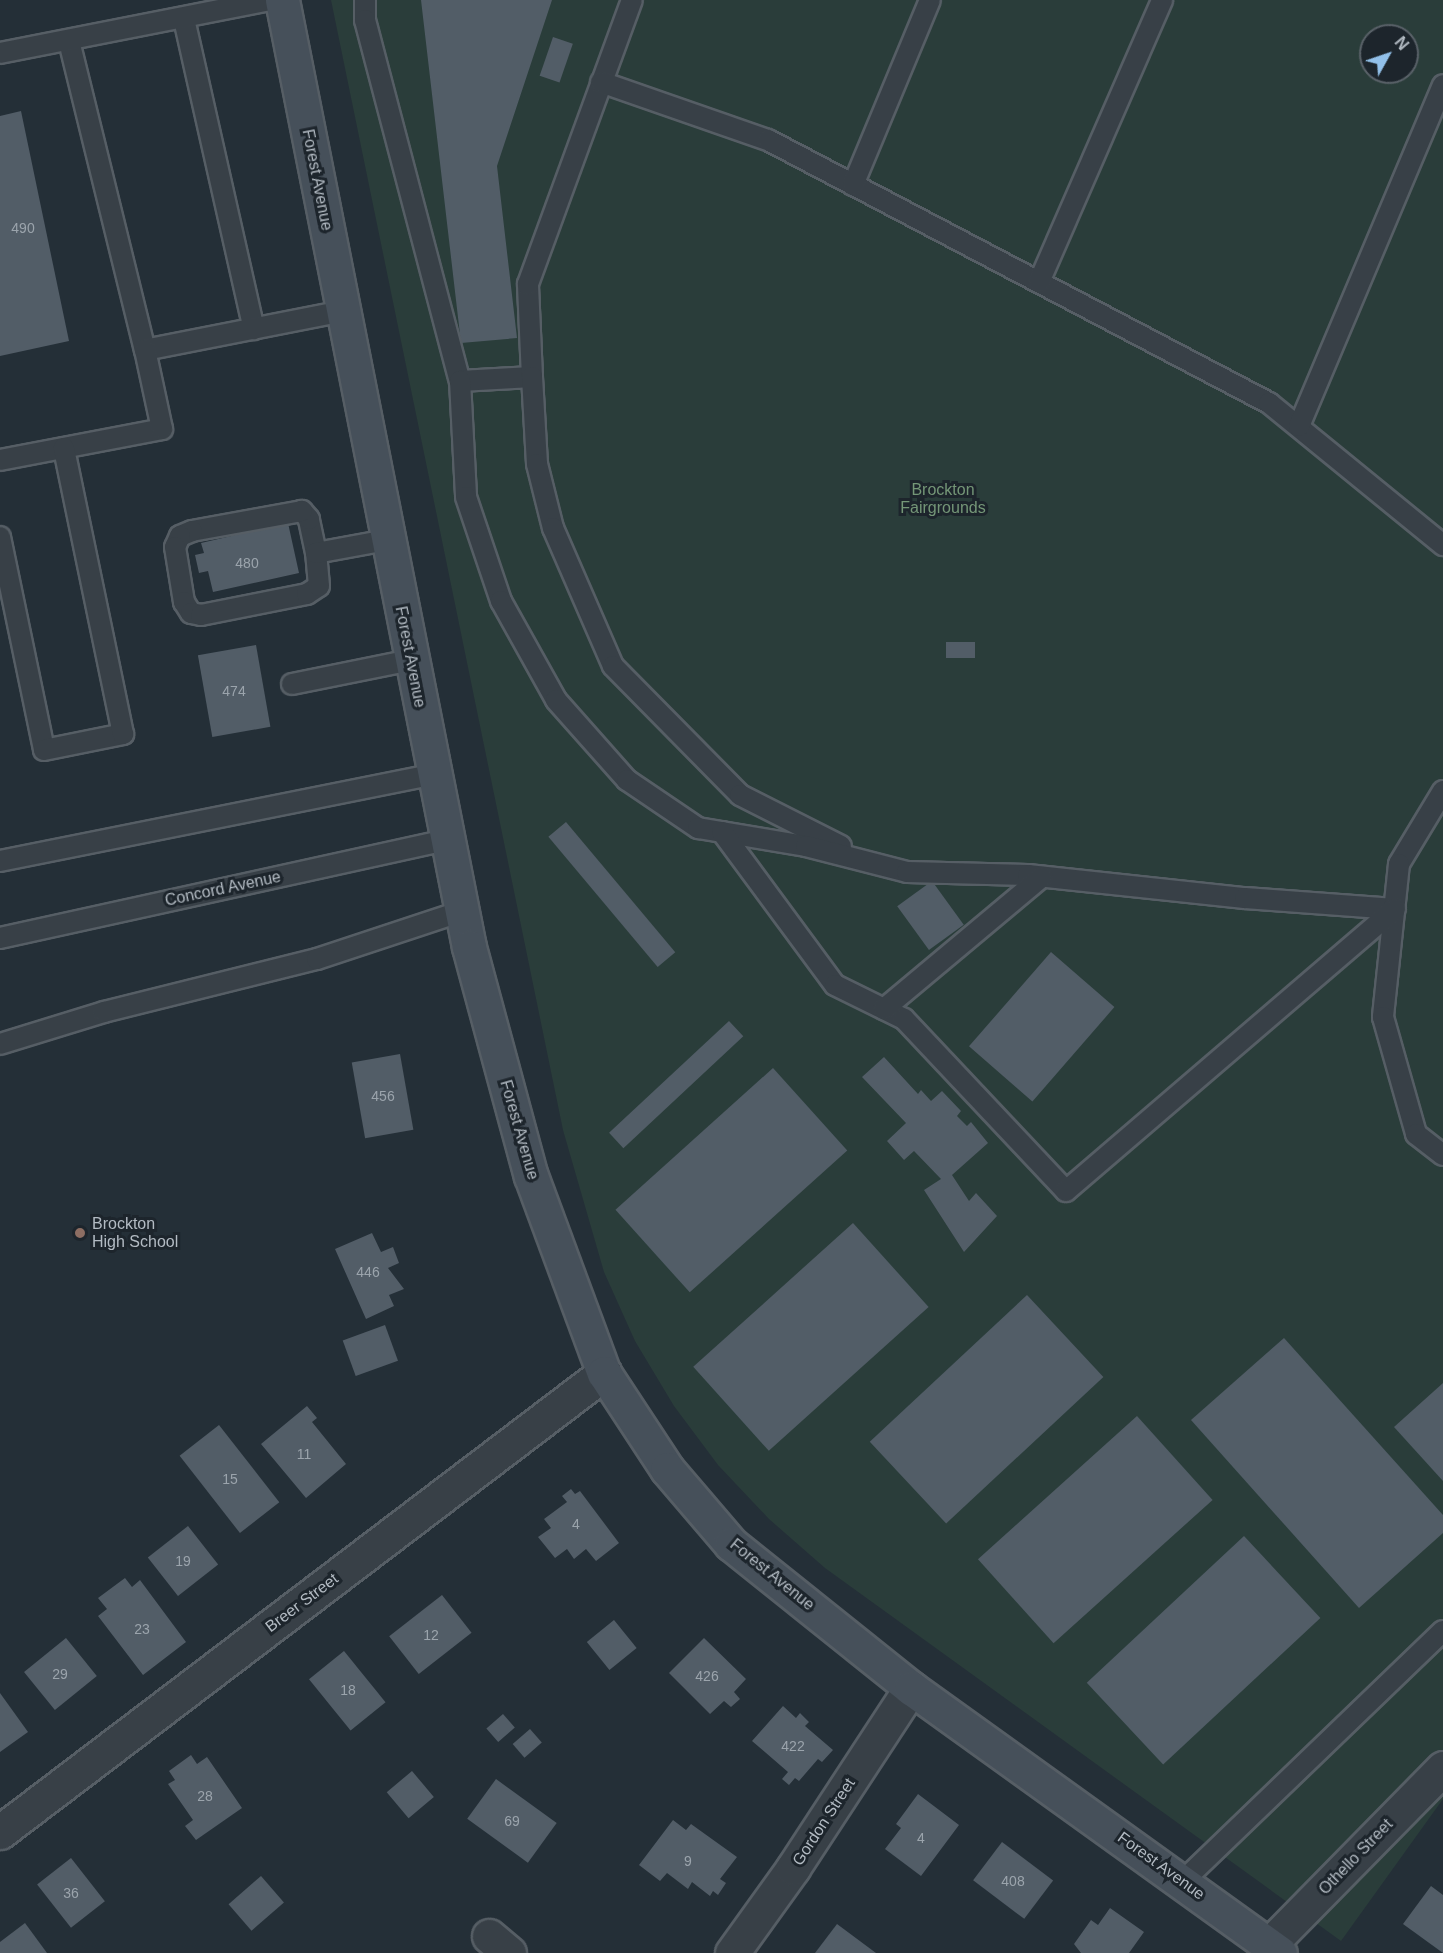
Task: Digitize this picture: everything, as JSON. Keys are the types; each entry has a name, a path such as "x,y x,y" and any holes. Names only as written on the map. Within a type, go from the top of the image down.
{"street":[{"name":"Forest Avenue","path":"282,0 462,911 531,1176 604,1373 667,1469 731,1544 911,1688 1275,1949"},
{"name":"Breer Street","path":"0,1832 604,1373"},
{"name":"Gordon Street","path":"732,1953 793,1868 911,1688"},
{"name":"Othello Street","path":"1275,1949 1443,1768"}],"lane":[{"path":"0,53 184,19 271,0"},
{"path":"365,0 365,20 460,381 466,497 501,601 556,700 627,780 698,828 806,846 907,872 1042,877 1395,909"},
{"path":"632,0 528,284 537,464 554,528 613,666 740,795 874,864"},
{"path":"853,185 930,0"},
{"path":"1039,282 1162,0"},
{"path":"184,19 254,328"},
{"path":"0,460 162,429 145,350 69,41"},
{"path":"601,82 768,140 1269,403 1443,545"},
{"path":"1299,426 1443,85"},
{"path":"145,350 343,311"},
{"path":"460,381 532,377"},
{"path":"0,537 44,750 123,734 64,448"},
{"path":"302,511 309,519 316,553 319,586 307,594 201,615 191,613 184,602 175,548 180,536 192,531 302,511"},
{"path":"316,553 387,540"},
{"path":"292,684 411,660"},
{"path":"0,861 435,774"},
{"path":"1443,791 1399,864 1383,1017 1416,1134 1443,1155"},
{"path":"722,832 835,985 904,1019 1066,1191 1395,909"},
{"name":"Concord Avenue","path":"0,938 447,840"},
{"path":"884,1009 1042,877"},
{"path":"0,1044 126,1006 317,959 462,911"},
{"path":"1182,1882 1443,1631"}],"green space":[{"name":"Brockton Fairgrounds","path":"331,0 1443,0 1443,1799 1341,1941 825,1568 769,1519 718,1465 674,1406 635,1341 604,1272 563,1130"}],"building":[{"path":"421,0 552,0 497,166 517,338 461,343"},
{"path":"553,37 573,44 560,83 540,76"},
{"path":"21,111 69,341 0,356 0,116"},
{"path":"288,523 299,573 213,592 208,571 199,573 195,555 204,553 201,543"},
{"path":"946,642 975,642 975,658 946,658"},
{"path":"256,645 270,727 212,737 198,655"},
{"path":"566,822 675,952 658,967 548,837"},
{"path":"932,881 964,925 929,950 897,906"},
{"path":"1051,952 1114,1007 1032,1101 969,1046"},
{"path":"729,1021 743,1036 623,1148 609,1133"},
{"path":"400,1054 413,1130 365,1138 352,1063"},
{"path":"884,1057 918,1094 921,1090 931,1101 942,1091 961,1111 957,1116 967,1126 971,1122 988,1143 952,1175 969,1201 976,1193 997,1216 964,1252 924,1190 941,1179 914,1151 904,1160 887,1141 906,1123 862,1077"},
{"path":"773,1068 847,1150 690,1292 615,1210"},
{"path":"853,1223 929,1307 769,1451 693,1367"},
{"path":"372,1233 381,1252 393,1247 399,1263 388,1268 404,1289 389,1295 394,1306 366,1319 335,1249"},
{"path":"1027,1295 1103,1377 946,1524 870,1442"},
{"path":"385,1325 398,1361 356,1376 343,1340"},
{"path":"1284,1338 1443,1515 1443,1533 1359,1608 1191,1420"},
{"path":"1443,1383 1443,1481 1394,1427"},
{"path":"307,1406 317,1418 312,1422 346,1464 306,1498 261,1444"},
{"path":"1137,1416 1213,1500 1054,1643 978,1559"},
{"path":"219,1425 279,1502 240,1533 180,1456"},
{"path":"571,1489 575,1494 580,1491 619,1543 596,1561 586,1549 574,1559 567,1549 555,1558 538,1537 551,1528 544,1519 567,1502 562,1496"},
{"path":"188,1526 218,1565 178,1596 148,1557"},
{"path":"1244,1536 1320,1618 1163,1765 1087,1683"},
{"path":"125,1578 132,1587 140,1580 186,1642 143,1675 98,1616 107,1609 98,1598"},
{"path":"442,1595 472,1633 419,1674 389,1636"},
{"path":"614,1620 637,1648 609,1670 587,1642"},
{"path":"66,1638 97,1676 55,1710 24,1672"},
{"path":"704,1638 746,1679 734,1692 740,1699 731,1707 724,1701 710,1714 669,1673"},
{"path":"344,1651 386,1702 351,1731 309,1679"},
{"path":"0,1693 28,1732 0,1752"},
{"path":"783,1706 796,1718 800,1713 809,1722 805,1726 833,1750 822,1762 818,1759 799,1781 795,1778 789,1785 782,1779 788,1772 752,1741"},
{"path":"503,1714 515,1728 498,1742 486,1728"},
{"path":"530,1729 542,1743 524,1758 513,1744"},
{"path":"191,1755 197,1764 207,1757 242,1808 196,1840 185,1826 193,1820 168,1784 175,1780 169,1771"},
{"path":"412,1771 434,1797 409,1818 387,1792"},
{"path":"496,1779 557,1823 528,1863 467,1819"},
{"path":"918,1794 959,1825 921,1876 885,1849 901,1828 896,1824"},
{"path":"673,1820 686,1830 691,1824 737,1857 720,1879 726,1883 718,1895 713,1891 710,1896 692,1882 688,1889 667,1873 660,1881 639,1865"},
{"path":"1002,1842 1053,1881 1024,1919 973,1880"},
{"path":"71,1858 105,1901 71,1928 37,1884"},
{"path":"261,1876 284,1902 252,1931 229,1904"},
{"path":"1431,1886 1443,1895 1443,1953 1403,1924"},
{"path":"1110,1908 1144,1932 1129,1953 1081,1953 1074,1944 1091,1920 1098,1925"},
{"path":"25,1923 47,1953 0,1953 0,1942"},
{"path":"837,1924 876,1953 815,1953"}],"place":[{"name":"Brockton High School","path":"80,1233"}]}
